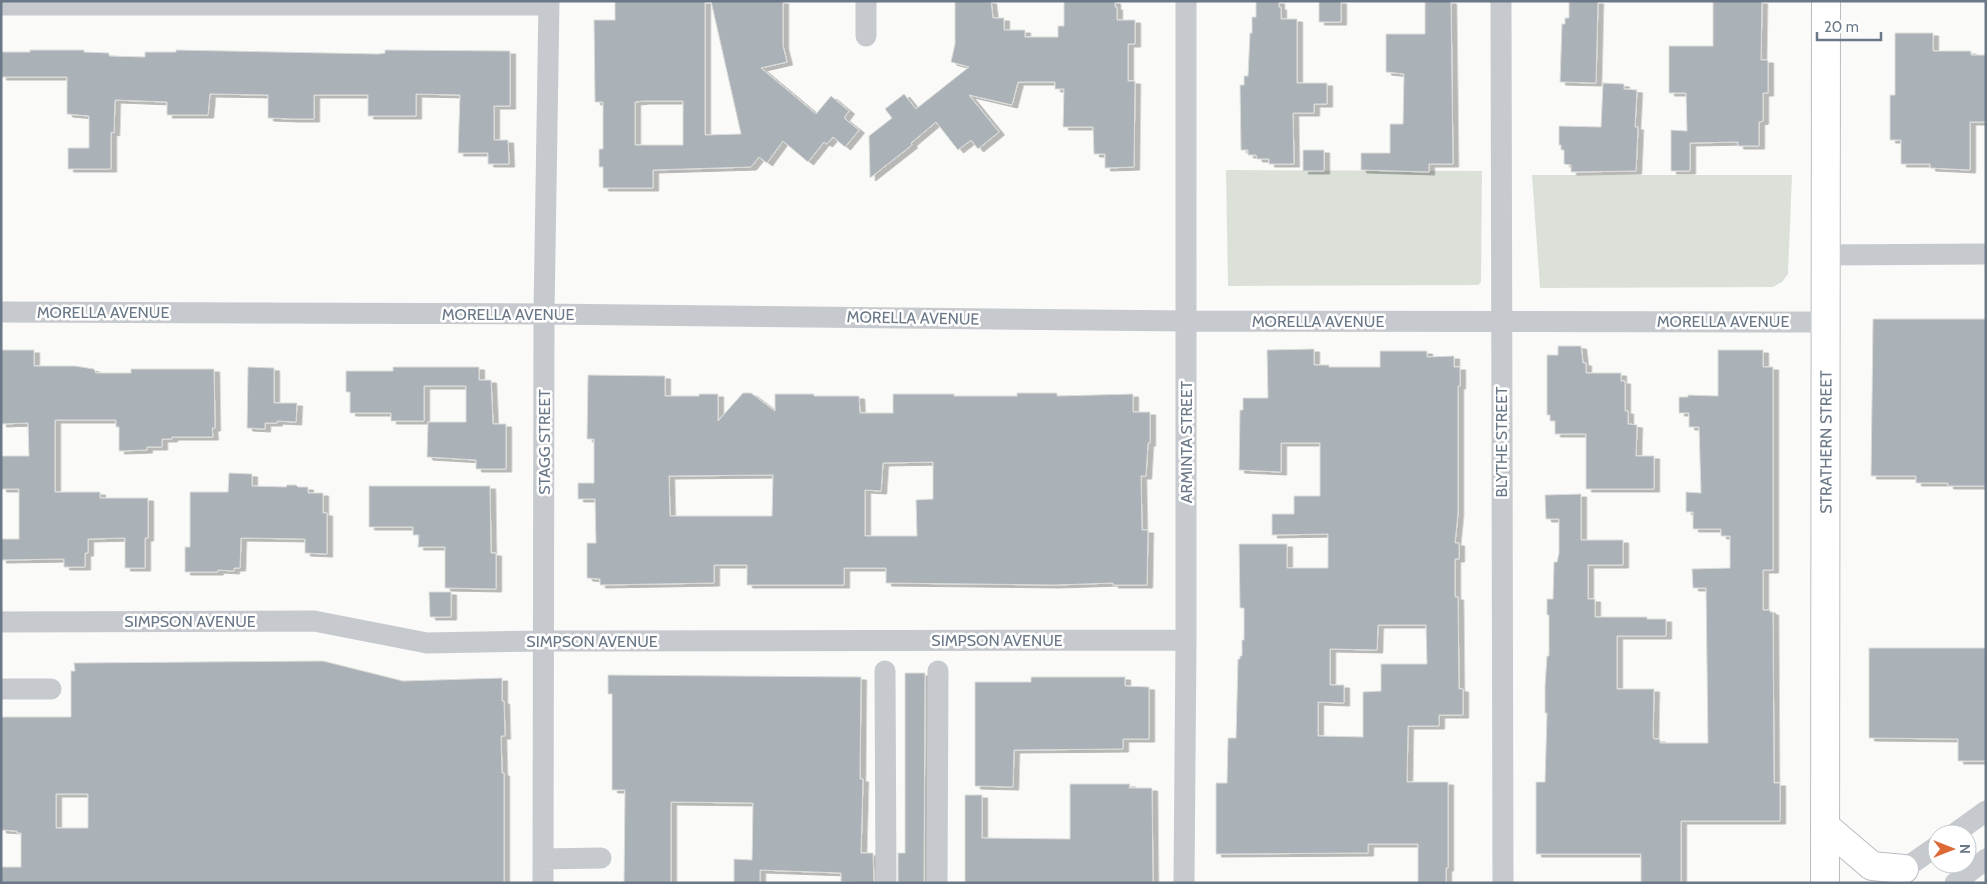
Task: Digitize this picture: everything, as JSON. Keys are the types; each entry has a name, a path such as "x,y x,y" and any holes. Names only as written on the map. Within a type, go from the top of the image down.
{"main road":[{"name":"STRATHERN STREET","path":"1825,883 1826,1"},
{"path":"1825,826 1872,866 1898,876"}],"street":[{"path":"866,1 866,36"},
{"name":"ARMINTA STREET","path":"1184,883 1186,1"},
{"name":"BLYTHE STREET","path":"1501,1 1503,883"},
{"path":"1,5 548,3"},
{"name":"STAGG STREET","path":"543,883 544,314 548,3"},
{"path":"1825,255 1986,254"},
{"name":"MORELLA AVENUE","path":"1,312 544,314 1186,321 1825,322"},
{"name":"SIMPSON AVENUE","path":"1,622 314,621 426,644 544,641 1186,640"},
{"path":"885,671 886,883"},
{"path":"937,883 938,671"},
{"path":"1,689 51,689"},
{"path":"1968,824 1986,811"},
{"path":"1898,876 1927,854"},
{"path":"543,859 601,858"},
{"path":"1955,883 1986,858"}],"shaded area":[{"path":"1226,170 1482,171 1481,282 1478,285 1228,286"},
{"path":"1532,175 1792,175 1788,274 1782,282 1773,287 1540,288"}],"building":[{"path":"615,1 705,1 705,135 741,134 711,1 783,1 783,46 787,62 761,68 816,114 831,96 849,111 844,118 859,130 845,147 833,137 827,144 824,142 808,162 783,141 767,163 759,157 751,167 653,170 653,188 603,188 603,167 599,167 599,149 603,149 603,102 595,102 594,20 615,20","holes":["683,101 683,145 635,145 635,102"]},
{"path":"955,1 991,1 993,18 1004,18 1004,30 1025,30 1025,37 1058,37 1058,26 1064,26 1064,1 1115,1 1117,20 1135,20 1135,44 1128,44 1128,81 1135,81 1134,167 1105,168 1105,154 1094,154 1093,127 1063,127 1064,89 1055,89 1055,82 1018,82 1012,105 969,95 999,132 978,149 971,140 958,150 936,122 911,143 912,145 870,178 869,136 892,118 885,109 904,94 916,109 969,67 951,62 955,44"},
{"path":"1256,1 1279,1 1281,19 1297,19 1297,83 1327,83 1327,104 1314,104 1314,113 1293,113 1294,164 1269,164 1269,159 1257,159 1256,155 1248,155 1248,150 1241,150 1240,85 1244,85 1244,76 1248,76 1250,33 1252,33 1252,17 1256,17"},
{"path":"1319,1 1341,1 1341,22 1319,22"},
{"path":"1425,1 1451,1 1453,164 1429,164 1429,172 1361,170 1361,153 1390,153 1390,124 1403,124 1404,74 1386,72 1386,34 1425,34"},
{"path":"1569,1 1598,1 1596,83 1560,82 1562,24 1565,24 1565,18 1569,18"},
{"path":"1713,1 1762,1 1761,60 1768,60 1768,93 1763,93 1763,121 1759,122 1759,146 1738,146 1738,142 1690,143 1690,171 1671,171 1671,130 1687,131 1686,93 1669,93 1669,46 1713,46"},
{"path":"1895,33 1933,33 1933,51 1971,51 1971,55 1986,55 1986,122 1970,122 1970,170 1930,168 1930,164 1901,164 1901,140 1890,140 1890,95 1895,95"},
{"path":"30,50 84,50 84,52 109,53 109,56 145,57 145,52 176,52 176,50 378,54 385,53 385,50 510,51 510,106 494,106 494,140 508,140 509,164 488,164 488,153 458,153 460,95 416,94 416,116 368,116 368,95 314,95 314,119 294,119 268,118 268,95 210,94 208,115 167,115 167,102 115,100 114,133 111,132 111,169 68,169 68,148 89,148 89,116 67,114 67,77 1,77 1,52 30,52"},
{"path":"1603,83 1624,84 1624,89 1637,90 1635,127 1638,127 1636,171 1571,172 1571,165 1564,164 1564,150 1561,150 1561,145 1559,145 1559,126 1601,127"},
{"path":"1303,150 1324,150 1324,171 1303,171"},
{"path":"1873,319 1986,319 1986,486 1948,486 1948,483 1916,483 1916,476 1871,476"},
{"path":"1558,346 1581,346 1583,363 1586,363 1586,373 1621,373 1621,381 1625,381 1625,411 1628,411 1628,424 1637,425 1636,456 1654,456 1654,489 1586,489 1586,434 1555,434 1555,421 1550,421 1550,415 1547,415 1547,355 1558,355"},
{"path":"1314,349 1314,365 1329,365 1329,367 1380,367 1380,351 1427,351 1427,357 1454,356 1454,367 1460,367 1460,386 1458,386 1458,513 1455,543 1459,543 1459,559 1455,559 1455,597 1458,597 1459,689 1463,689 1463,715 1439,715 1439,726 1408,726 1407,782 1448,782 1448,868 1446,868 1446,883 1418,883 1418,844 1368,844 1368,853 1216,854 1216,783 1227,783 1228,738 1236,738 1238,659 1242,656 1242,640 1244,640 1244,608 1240,608 1239,544 1287,544 1287,568 1328,568 1328,534 1272,535 1272,514 1294,514 1294,496 1320,496 1320,443 1281,443 1281,472 1239,470 1240,410 1243,410 1243,398 1268,398 1267,350","holes":["1378,625 1426,625 1427,664 1381,664 1381,691 1363,692 1363,737 1318,736 1318,702 1344,703 1344,685 1330,685 1330,649 1377,650"]},
{"path":"1,350 34,350 34,366 75,366 94,369 96,373 131,373 131,369 214,369 215,428 212,428 213,437 172,437 172,439 162,439 162,447 147,447 147,450 119,451 119,427 116,427 116,420 55,420 55,492 100,492 100,498 148,498 148,538 145,538 145,568 125,568 125,538 88,539 85,567 64,567 64,559 1,560 1,539 19,539 19,489 1,489 1,456 29,456 28,423 1,424"},
{"path":"1718,350 1763,350 1763,367 1773,367 1773,570 1763,570 1763,610 1773,612 1774,783 1780,783 1780,821 1681,821 1681,883 1641,883 1641,854 1536,854 1536,782 1545,782 1547,713 1545,713 1545,686 1547,656 1549,656 1547,599 1553,599 1554,562 1557,562 1559,553 1559,519 1546,519 1545,495 1581,494 1581,540 1623,540 1623,565 1588,565 1588,599 1595,599 1595,617 1666,619 1666,636 1617,636 1617,689 1654,689 1653,737 1654,739 1660,739 1660,743 1708,743 1706,588 1693,588 1692,569 1730,568 1730,536 1721,536 1721,529 1693,529 1693,512 1686,512 1686,492 1701,493 1699,427 1689,427 1689,413 1679,413 1679,397 1688,397 1688,395 1718,396"},
{"path":"248,367 274,368 274,403 297,403 296,422 277,421 277,423 265,423 265,429 247,428"},
{"path":"393,367 479,367 479,380 491,380 493,424 506,424 506,469 476,469 476,460 427,457 428,422 466,422 466,386 424,386 424,421 391,421 391,413 350,413 350,392 346,392 346,371 393,371"},
{"path":"588,375 665,376 665,396 718,394 718,421 743,393 751,393 775,411 775,394 859,396 860,413 893,413 893,394 1017,396 1017,393 1057,393 1057,396 1133,394 1133,412 1150,412 1150,443 1148,443 1146,476 1141,476 1142,530 1148,530 1147,585 1113,585 1113,583 1055,585 886,583 886,568 844,568 844,585 747,585 747,565 714,565 714,583 600,585 600,579 587,578 587,543 596,543 595,499 578,499 578,483 594,483 594,439 587,439","holes":["933,462 933,499 916,500 917,536 865,536 865,490 881,491 883,463","773,475 772,516 670,516 669,476"]},
{"path":"229,473 252,474 252,486 286,487 287,485 296,485 298,487 308,487 308,493 323,493 323,513 327,513 327,554 305,553 305,539 241,538 240,568 234,568 234,571 185,572 185,547 190,547 190,492 228,492"},
{"path":"369,486 490,486 491,553 496,553 496,589 445,588 445,547 418,547 419,535 413,535 413,527 369,527"},
{"path":"429,592 451,592 451,617 430,617"},
{"path":"1869,648 1986,648 1986,761 1958,761 1958,739 1869,738"},
{"path":"323,661 403,681 502,678 505,736 501,736 502,773 504,773 504,883 1,883 1,867 21,867 21,833 1,830 1,717 71,717 71,671 75,671 74,663","holes":["56,794 88,794 88,828 56,828"]},
{"path":"905,673 925,673 924,883 898,883 898,853 905,853"},
{"path":"608,675 861,677 860,779 863,779 861,853 873,853 874,883 841,882 841,873 760,870 760,883 734,883 734,859 752,860 753,803 671,802 671,883 624,883 625,790 612,790 612,694 608,694"},
{"path":"1031,677 1125,677 1125,686 1149,687 1149,739 1123,739 1123,749 1014,750 1013,787 975,786 975,682 1031,682"},
{"path":"1070,784 1130,784 1129,788 1152,788 1153,883 965,883 965,795 982,795 982,838 1070,839"}]}
